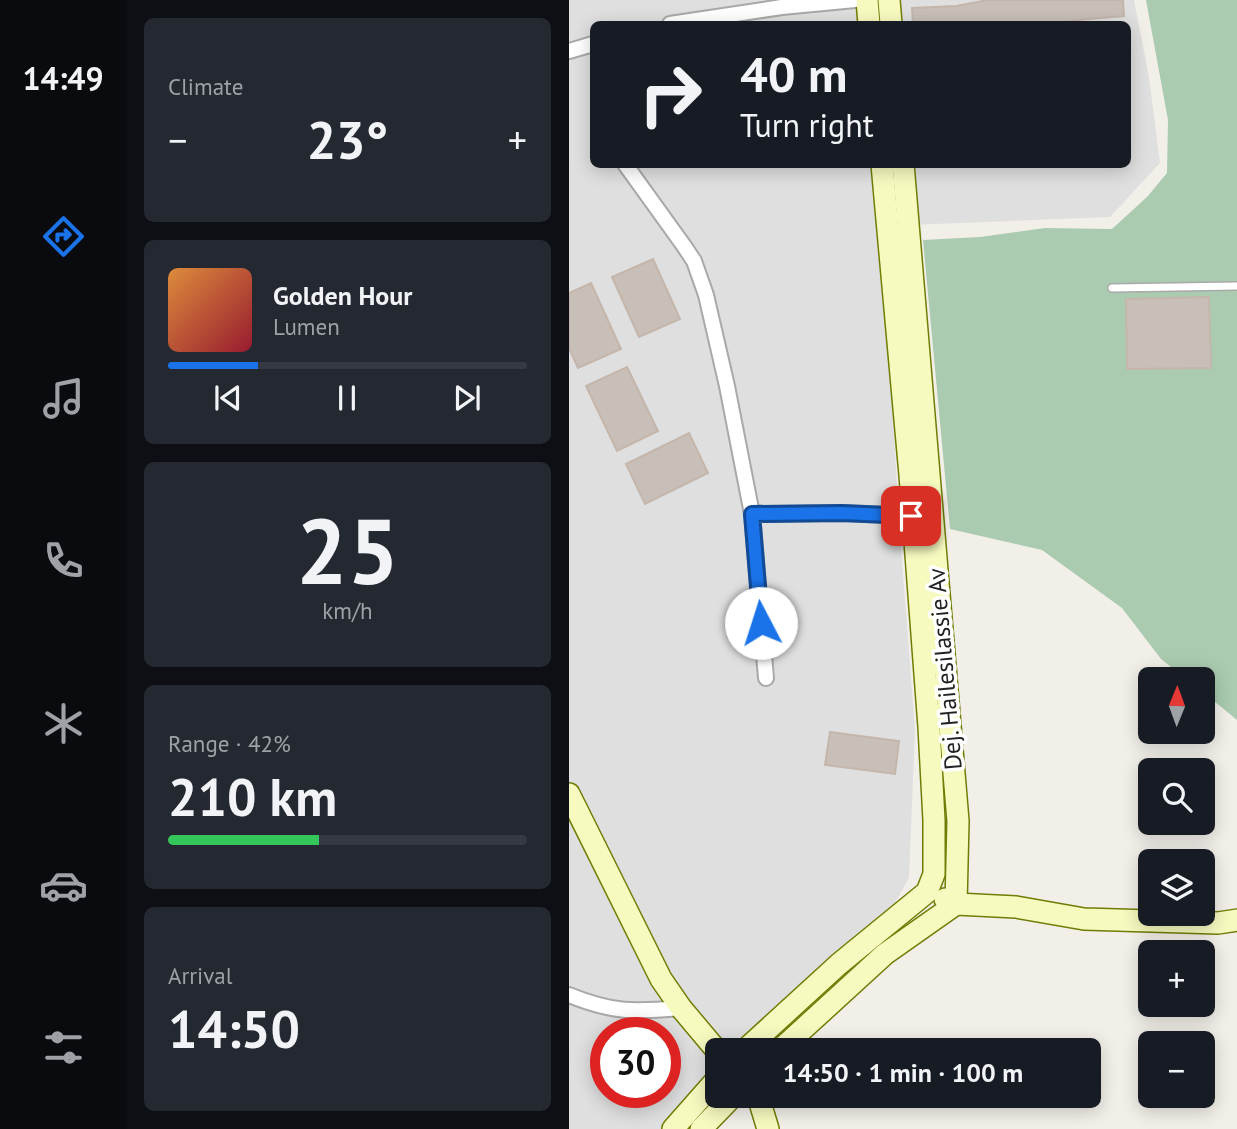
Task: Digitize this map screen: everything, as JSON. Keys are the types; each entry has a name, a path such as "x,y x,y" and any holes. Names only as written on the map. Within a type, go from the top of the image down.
{"main road":[{"path":"867,0 869,21"},
{"path":"889,0 891,21"},
{"path":"758,1038 839,964 927,892 934,874 929,727 882,168"},
{"name":"Dej. Hailesilassie Av","path":"903,168 958,821 956,904"},
{"path":"569,794 661,979 706,1038"},
{"path":"927,892 956,904 1016,908 1084,919 1218,923 1237,920"},
{"path":"793,1038 885,954 956,904"},
{"path":"673,1129 705,1093"},
{"path":"701,1129 721,1108"},
{"path":"761,1108 769,1129"}],"street":[{"path":"690,21 782,7 855,0"},
{"path":"569,51 590,45"},
{"path":"628,168 684,246 698,272 706,295 752,514 766,678"},
{"path":"752,514 842,513 911,516"},
{"path":"569,995 621,1012 681,1008"}],"lane":[{"path":"1112,288 1237,286"}],"shaded area":[{"path":"569,0 1134,0 1149,77 1160,163 1110,217 882,226 899,521 915,730 909,878 874,940 780,1038 705,1038 705,1108 714,1108 694,1129 569,1129"}],"green space":[{"path":"1146,0 1237,0 1237,720 1215,702 1215,667 1171,667 1161,659 1122,608 1042,550 950,529 923,240 980,237 1045,228 1112,229 1147,197 1167,173 1168,120"}],"building":[{"path":"988,0 1123,0 1124,16 1073,21 913,21 912,8 956,6"},
{"path":"653,259 680,319 639,337 612,277"},
{"path":"591,283 621,349 578,368 569,348 569,293"},
{"path":"1209,297 1211,368 1127,369 1126,299"},
{"path":"627,367 658,431 617,451 586,386"},
{"path":"689,433 708,473 645,504 626,464"},
{"path":"830,732 899,741 895,774 825,765"}],"route":[{"path":"761,623 752,514 842,513 911,516"}]}
